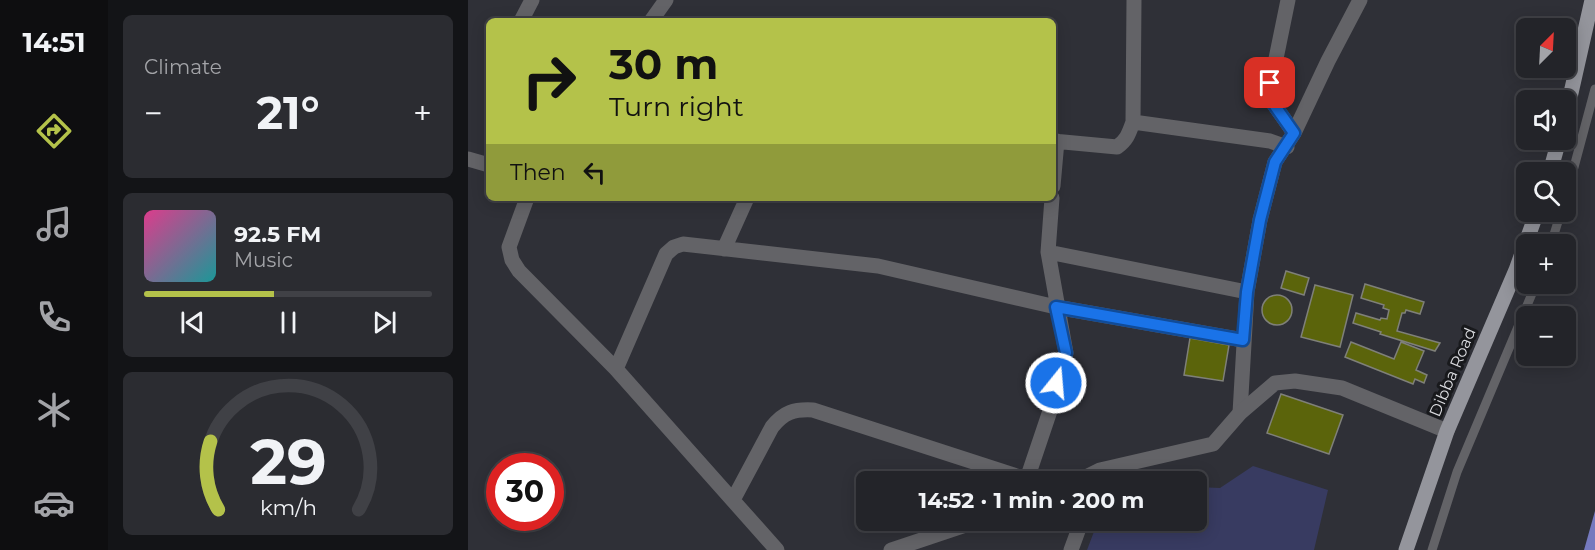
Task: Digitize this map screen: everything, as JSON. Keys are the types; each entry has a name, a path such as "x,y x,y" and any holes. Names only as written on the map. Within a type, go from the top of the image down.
{"main road":[{"path":"1572,90 1592,0"},
{"name":"Dibba Road","path":"1406,550 1447,431 1516,270 1533,222"}],"street":[{"path":"523,18 532,0"},
{"path":"653,18 666,0"},
{"path":"1056,141 1117,147 1129,136 1133,122 1134,0"},
{"path":"1288,0 1270,83 1273,103 1294,133"},
{"path":"1240,413 1247,292 1260,220 1275,162 1287,147 1360,0"},
{"path":"1133,122 1270,141 1287,147"},
{"path":"468,159 486,164"},
{"path":"526,201 509,246 512,260 519,271 616,369 777,550"},
{"path":"724,249 746,201"},
{"path":"1029,471 1054,399 1056,383 1066,353 1048,252 1052,201"},
{"path":"616,369 666,254 674,247 683,244 879,266 1056,307 1243,340"},
{"path":"1048,252 1247,292"},
{"path":"1116,471 1213,444 1240,413 1275,383 1295,381 1342,388 1447,431"},
{"path":"733,500 779,417 789,411 801,409 813,410 999,471"},
{"path":"891,550 948,531"},
{"path":"1071,550 1078,531"}],"lane":[{"path":"1587,21 1595,35"},
{"path":"1575,162 1595,89"},
{"path":"1432,550 1457,472 1532,294"}],"shaded area":[{"path":"1253,466 1328,490 1314,550 1087,550 1094,531 1207,531 1207,487 1220,488"},
{"path":"1595,511 1595,550 1584,550"}],"building":[{"path":"1286,271 1309,278 1304,295 1281,288"},
{"path":"1365,284 1424,302 1420,314 1406,310 1402,313 1397,331 1440,343 1435,351 1353,323 1356,313 1380,320 1381,318 1387,319 1389,310 1383,308 1384,305 1361,298"},
{"path":"1315,285 1353,295 1340,347 1301,337"},
{"path":"1277,295 1283,296 1291,304 1291,316 1283,324 1277,325 1271,324 1263,316 1262,310 1263,304 1271,296"},
{"path":"1190,338 1229,345 1223,381 1184,375"},
{"path":"1351,342 1394,359 1401,342 1424,351 1416,370 1427,375 1424,383 1415,379 1413,384 1345,357"},
{"path":"1281,394 1343,415 1329,454 1267,433"}],"route":[{"path":"1056,383 1066,353 1056,307 1243,340 1247,292 1260,220 1275,162 1287,147 1294,133 1273,103 1270,83"}]}
